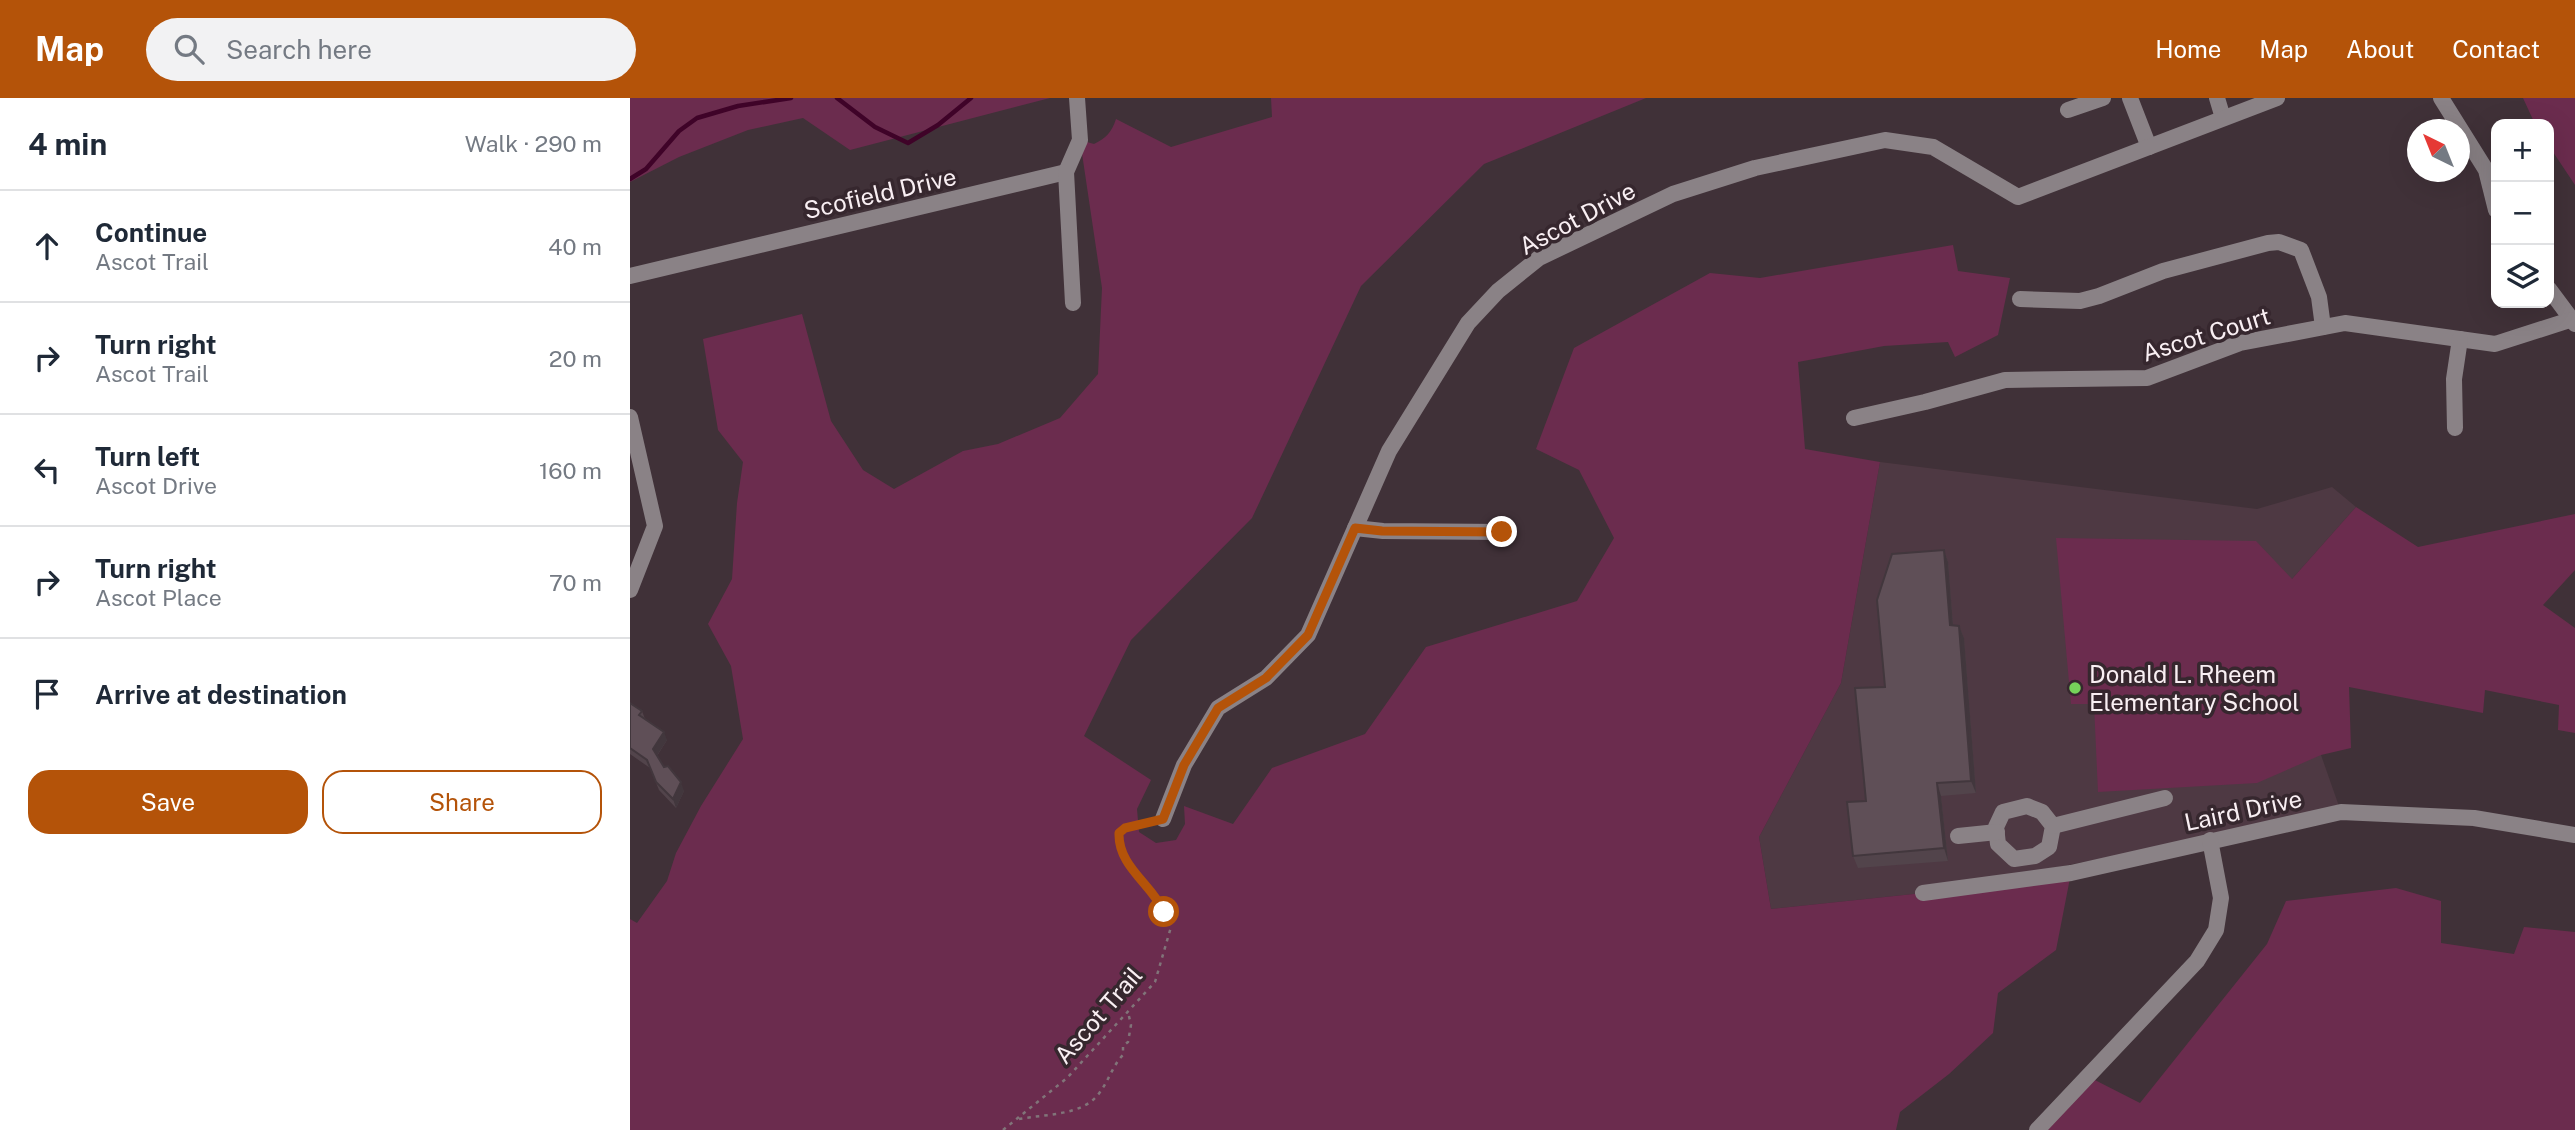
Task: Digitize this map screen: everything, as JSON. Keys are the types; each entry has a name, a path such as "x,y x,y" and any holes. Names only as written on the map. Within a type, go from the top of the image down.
{"street":[{"path":"1073,303 1066,172 1080,140 1077,98"},
{"path":"2068,110 2103,98"},
{"path":"2130,98 2149,147"},
{"path":"2217,98 2223,118"},
{"name":"Ascot Drive","path":"1163,819 1184,765 1218,708 1266,678 1308,635 1389,451 1468,323 1498,290 1539,258 1685,190 1755,168 1885,140 1933,147 2018,197 2277,98"},
{"path":"2441,98 2486,170 2491,190"},
{"name":"Scofield Drive","path":"630,276 1066,172"},
{"path":"2020,299 2080,300 2099,296 2163,271 2279,242 2301,250 2319,297 2323,327"},
{"path":"2554,296 2573,322"},
{"name":"Ascot Court","path":"1854,418 2005,380 2147,378 2240,343 2345,323 2495,344 2573,322"},
{"path":"2455,428 2454,379 2460,339"},
{"path":"630,417 656,526 630,590"},
{"path":"1355,528 1382,531 1502,532"},
{"path":"2053,826 2165,798"},
{"path":"2027,806 2042,812 2053,826 2049,847 2035,856 2014,859 1998,844 1996,827 2003,812 2027,806"},
{"name":"Laird Drive","path":"1923,893 2071,873 2341,812 2474,818 2575,835"},
{"path":"1958,836 1997,832"},
{"path":"2037,1130 2197,961 2216,930 2221,898 2210,840"},
{"path":"2049,847 2071,873"}],"path":[{"name":"Ascot Trail","path":"1003,1130 1068,1078 1155,982 1171,927 1158,898 1125,862 1119,833 1125,828 1163,819"},
{"path":"1015,1119 1077,1110 1098,1096 1116,1062 1123,1055 1123,1045 1128,1042 1131,1025 1128,1011"}],"shaded area":[{"path":"630,98 1050,98 850,150 803,118 748,130 679,157 630,182"},
{"path":"1271,98 1646,98 1484,164 1361,286 1252,518 1131,640 1084,736 1151,780 1137,809 1139,832 1156,843 1176,840 1185,824 1184,806 1233,824 1272,768 1365,734 1426,647 1577,601 1614,538 1579,470 1536,449 1574,348 1710,273 1760,278 1953,245 1958,271 2010,278 1998,335 1955,357 1948,342 1884,346 1798,362 1805,449 1880,462 1841,683 1759,837 1771,909 1923,893 2071,873 2056,950 1998,993 1993,1033 1949,1074 1900,1112 1896,1130 630,1130 630,919 637,923 667,881 676,853 701,806 743,739 731,666 708,624 732,579 737,503 743,462 718,430 703,339 802,314 831,421 863,470 894,489 963,451 998,444 1060,418 1098,374 1102,288 1080,140 1094,144 1098,142 1110,131 1116,119 1171,147 1272,117"},
{"path":"2523,98 2575,98 2575,185 2554,154 2554,119 2533,119"},
{"name":"Donald L. Rheem Elementary School","path":"1880,462 2257,509 2332,487 2356,507 2292,579 2321,755 2341,812 1923,893 1771,909 1759,837 1841,683"},
{"path":"2356,507 2418,547 2575,514 2575,570 2543,605 2575,628 2575,733 2558,730 2559,705 2485,690 2483,713 2349,687 2351,748 2321,755 2257,783 2098,792 2094,704 2071,704 2056,538 2256,541 2292,579"},
{"path":"2396,888 2441,901 2441,943 2514,954 2524,927 2575,932 2575,1130 2037,1130 2087,1076 2140,1103 2267,944 2286,901"}],"building":[{"path":"1944,550 1950,625 1959,626 1971,781 1937,783 1944,848 1853,856 1847,802 1866,801 1855,688 1885,687 1877,600 1892,554"},
{"path":"630,703 642,711 639,715 664,732 653,749 664,767 668,766 681,782 673,799 656,782 647,760 630,748"}],"waterway":[{"path":"630,179 646,169 679,131 697,118 738,106 791,98"},
{"path":"837,98 875,127 908,143 938,125 971,98"}],"place":[{"name":"Donald L. Rheem Elementary School","path":"2075,688"}],"route":[{"path":"1164,912 1158,898 1125,862 1119,833 1125,828 1163,819 1184,765 1218,708 1266,678 1308,635 1355,528 1382,531 1502,532"}]}
